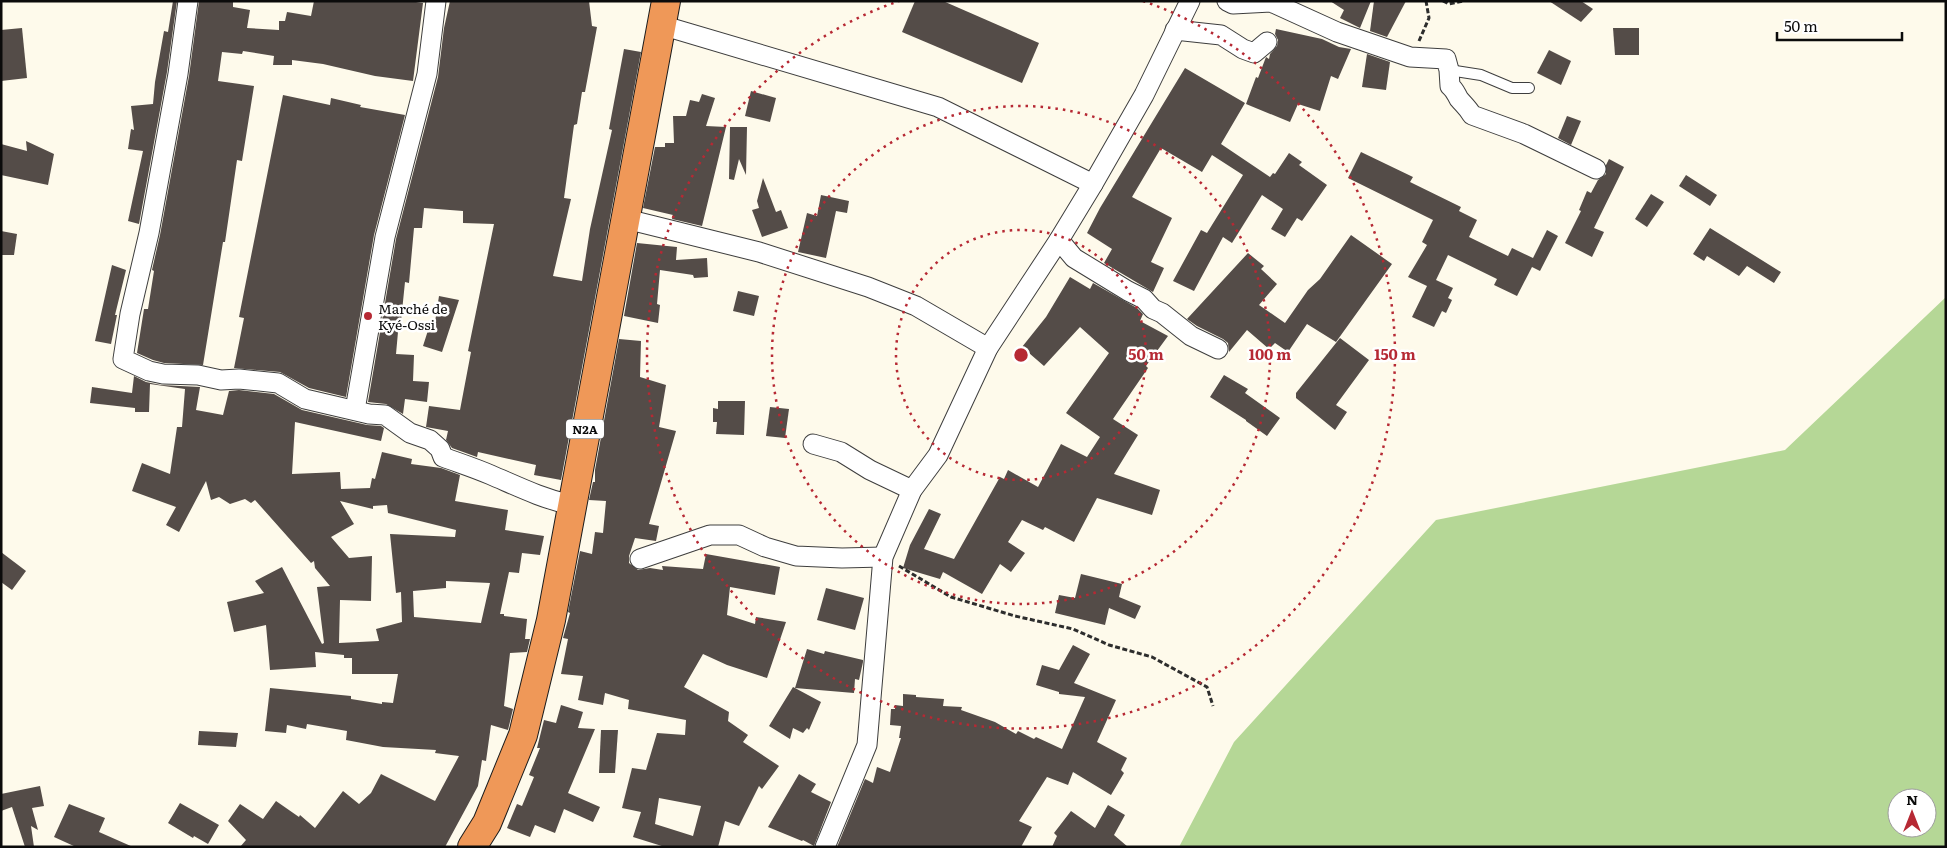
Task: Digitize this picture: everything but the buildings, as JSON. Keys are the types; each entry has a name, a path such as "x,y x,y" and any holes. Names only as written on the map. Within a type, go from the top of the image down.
{"highway":[{"name":"N2A","path":"472,847 487,822 523,736 551,620 664,13"}],"street":[{"path":"188,1 178,74 149,233 130,314 123,359 149,371 163,374 198,375 220,380 239,379 278,384 305,399 385,416 410,433 430,440 440,448 443,456 517,488 550,500 571,505"},
{"path":"355,410 386,237 426,74 436,1"},
{"path":"825,847 867,745 883,557 912,490 938,455 988,348 1059,240 1093,184 1144,95 1190,1"},
{"path":"1227,1 1233,4 1271,2 1337,32 1410,57 1446,59 1450,86 1456,90 1472,115 1524,134 1596,169"},
{"path":"664,13 938,107 1093,184"},
{"path":"1175,30 1222,35 1243,50 1254,53 1267,42"},
{"path":"626,219 759,252 868,287 916,306 988,348"},
{"path":"1059,240 1074,258 1128,292 1144,299 1153,308 1191,336 1218,349"},
{"path":"813,444 841,452 870,470 912,490"},
{"path":"640,559 710,534 739,535 765,547 796,556 883,557"}],"lane":[{"path":"1449,70 1481,74 1512,88 1530,88"}],"path":[{"path":"1410,57 1429,18 1426,1"},
{"path":"1443,1 1449,4 1463,1"},
{"path":"883,557 950,597 1016,616 1073,629 1109,645 1152,658 1207,687 1213,706"}],"green space":[{"path":"1946,297 1946,847 1179,847 1234,742 1436,520 1785,450"}],"place":[{"name":"Marché de Kyé-Ossi","path":"368,316"}]}
